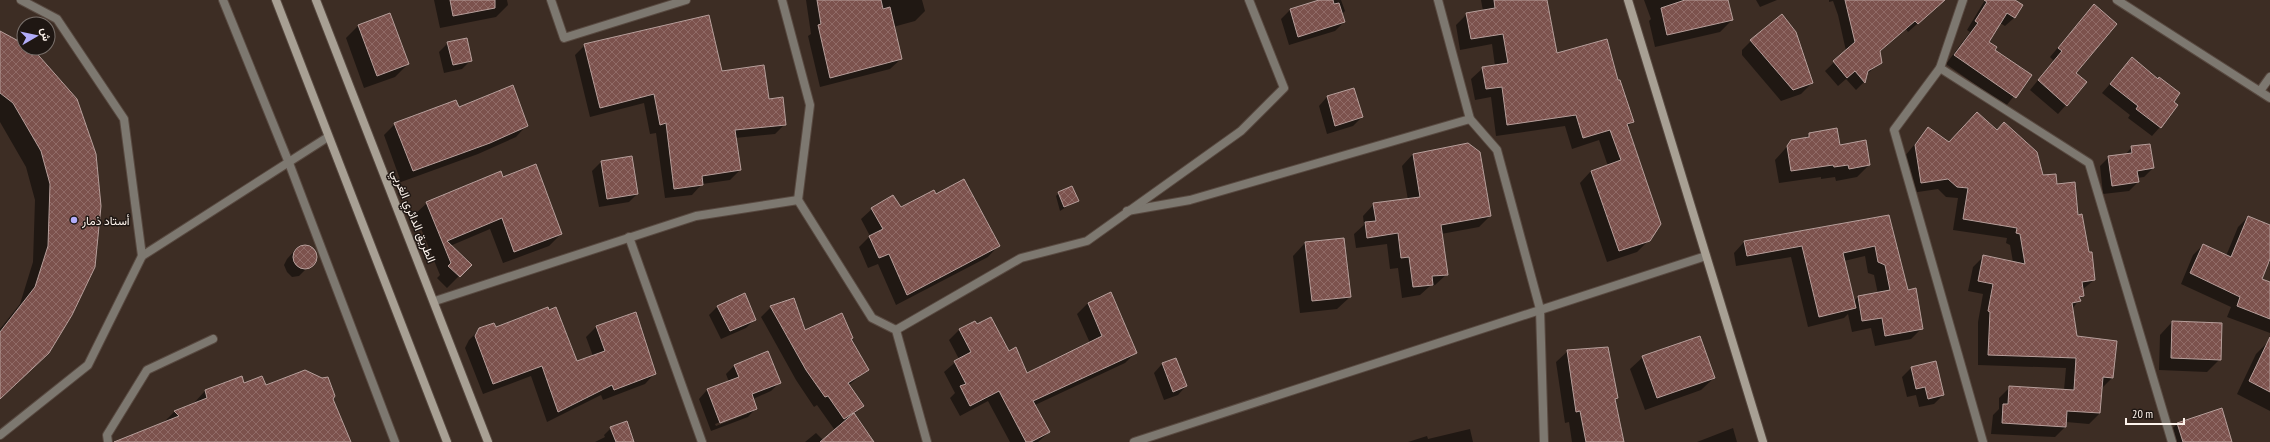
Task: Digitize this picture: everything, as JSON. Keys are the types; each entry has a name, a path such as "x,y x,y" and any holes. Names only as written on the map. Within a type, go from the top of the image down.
{"main road":[{"path":"276,0 447,442"},
{"name":"الطريق الدائري الغربي","path":"316,0 435,301 488,442"},
{"path":"1628,0 1763,442"}],"street":[{"path":"21,0 57,19 124,119 142,256"},
{"path":"223,0 289,163 395,442"},
{"path":"551,0 564,38 686,0"},
{"path":"782,0 810,105 798,200 872,318 896,330 927,442"},
{"path":"896,330 1020,258 1087,241 1241,131 1284,88 1250,0"},
{"path":"1438,0 1470,119 1497,150 1540,309 1544,442"},
{"path":"1963,0 1940,68 1894,130 1983,442"},
{"path":"2117,0 2270,98"},
{"path":"1940,68 2089,163 2172,442"},
{"path":"2260,91 2270,77"},
{"path":"1127,211 1190,200 1470,119"},
{"path":"0,435 88,365 142,256 328,137"},
{"path":"435,301 696,216 798,200"},
{"path":"629,238 702,442"},
{"path":"1134,442 1706,256"},
{"path":"108,442 107,435 147,370 213,339"}],"building":[{"path":"450,0 495,0 495,8 453,16"},
{"path":"817,0 881,0 883,9 890,7 902,59 830,78 818,25 821,24"},
{"path":"1319,0 1333,0 1334,4 1339,3 1345,22 1298,37 1290,9"},
{"path":"1494,0 1547,0 1557,53 1607,39 1618,80 1620,80 1634,122 1627,124 1661,224 1650,241 1619,251 1591,171 1621,160 1610,130 1583,138 1576,115 1507,125 1502,87 1486,89 1482,67 1508,63 1503,34 1471,39 1466,13 1495,8"},
{"path":"1685,0 1728,0 1733,20 1667,35 1661,8"},
{"path":"1845,0 1945,0 1918,24 1915,21 1880,51 1882,63 1868,71 1865,83 1855,71 1847,78 1833,61 1855,42"},
{"path":"1984,0 2015,0 2023,5 2015,18 2007,13 1989,42 1997,47 1995,50 2032,75 2016,98 1954,55 1978,23 1975,21 1987,2"},
{"path":"2094,4 2117,24 2076,73 2087,82 2067,106 2038,80 2062,51 2058,48"},
{"path":"390,13 409,64 377,76 358,25"},
{"path":"1782,14 1796,32 1813,83 1793,90 1750,40"},
{"path":"709,15 722,71 764,65 769,99 783,97 786,125 735,130 741,170 702,176 703,185 674,189 666,123 660,125 654,94 600,108 584,44"},
{"name":"أستاد ذمار","path":"0,31 16,40 16,56 39,56 77,99 96,154 101,206 95,267 72,315 49,353 0,399 0,332 35,287 48,246 50,184 41,151 13,103 0,93"},
{"path":"467,38 472,61 453,65 447,42"},
{"path":"2132,57 2158,79 2159,77 2180,93 2174,102 2178,105 2161,128 2136,109 2138,106 2110,84"},
{"path":"513,85 528,126 490,143 413,171 394,123 456,100 459,107"},
{"path":"1354,88 1363,117 1335,126 1327,96"},
{"path":"1977,112 1997,130 2004,122 2037,152 2043,175 2056,174 2057,184 2075,182 2078,215 2082,214 2089,252 2092,252 2095,280 2082,282 2084,296 2079,297 2081,301 2072,303 2077,336 2117,341 2113,378 2103,377 2100,413 2067,411 2066,427 2002,423 2003,404 2008,404 2009,386 2074,390 2076,358 1988,355 1990,312 1988,311 1993,284 1978,281 1983,255 2025,264 2020,234 2016,233 2017,228 1963,219 1968,188 1957,187 1948,179 1921,183 1915,145 1928,127 1949,142"},
{"path":"1837,128 1840,145 1866,140 1870,165 1849,169 1848,165 1834,167 1833,165 1791,171 1787,146 1791,140 1809,137 1809,133"},
{"path":"1468,143 1480,152 1491,216 1441,225 1448,275 1432,276 1433,285 1413,287 1409,257 1401,258 1398,233 1367,238 1365,222 1376,221 1373,203 1420,197 1413,154"},
{"path":"2150,144 2154,168 2137,171 2139,182 2112,186 2108,156 2132,153 2131,146"},
{"path":"632,156 638,194 607,199 601,161"},
{"path":"536,164 562,234 514,252 502,218 447,241 472,265 460,277 448,266 451,263 426,202 501,171 503,177"},
{"path":"964,179 1000,246 907,295 889,254 879,258 869,236 883,229 871,208 893,195 901,207 934,190 936,194"},
{"path":"1072,186 1079,201 1064,207 1058,192"},
{"path":"1889,215 1908,290 1916,288 1923,329 1885,336 1882,318 1862,321 1858,296 1890,290 1885,265 1878,262 1875,246 1843,253 1856,308 1819,317 1802,246 1747,256 1744,241"},
{"path":"2248,216 2270,225 2270,259 2262,279 2270,282 2270,319 2237,306 2240,297 2190,273 2203,244 2231,257"},
{"path":"1344,238 1351,297 1312,301 1305,242"},
{"path":"305,245 314,248 317,257 314,266 305,269 296,266 293,257 296,248"},
{"path":"1111,292 1137,353 1033,401 1050,432 1031,442 1026,442 999,391 970,406 960,386 966,384 954,361 971,352 959,329 975,321 977,324 991,317 1009,351 1016,347 1027,373 1102,336 1088,303"},
{"path":"745,293 756,320 730,331 717,306"},
{"path":"794,298 805,330 842,313 853,338 851,339 869,370 848,383 864,406 844,419 828,396 825,397 806,370 770,306"},
{"path":"548,307 549,310 556,307 577,361 605,351 596,326 636,312 656,374 614,390 612,385 558,412 542,366 493,384 475,336 479,328 494,323 496,327"},
{"path":"2172,321 2222,323 2221,360 2171,358"},
{"path":"1700,336 1715,378 1657,398 1642,356"},
{"path":"2270,337 2270,392 2249,381"},
{"path":"1608,347 1618,398 1615,399 1624,442 1586,442 1580,411 1576,412 1567,350"},
{"path":"768,351 781,383 752,394 757,409 720,423 707,389 739,377 734,365"},
{"path":"1176,358 1187,386 1173,392 1162,363"},
{"path":"1936,361 1944,395 1928,399 1925,387 1916,389 1911,367"},
{"path":"305,370 322,378 328,377 335,396 333,399 351,442 114,442 179,416 174,411 207,398 205,390 242,376 244,383 262,376 266,385"},
{"path":"2222,408 2232,442 2183,442 2177,423"},
{"path":"854,413 874,442 820,442"},
{"path":"627,421 634,442 616,442 610,427"}],"place":[{"name":"أستاد ذمار","path":"74,220"}]}
